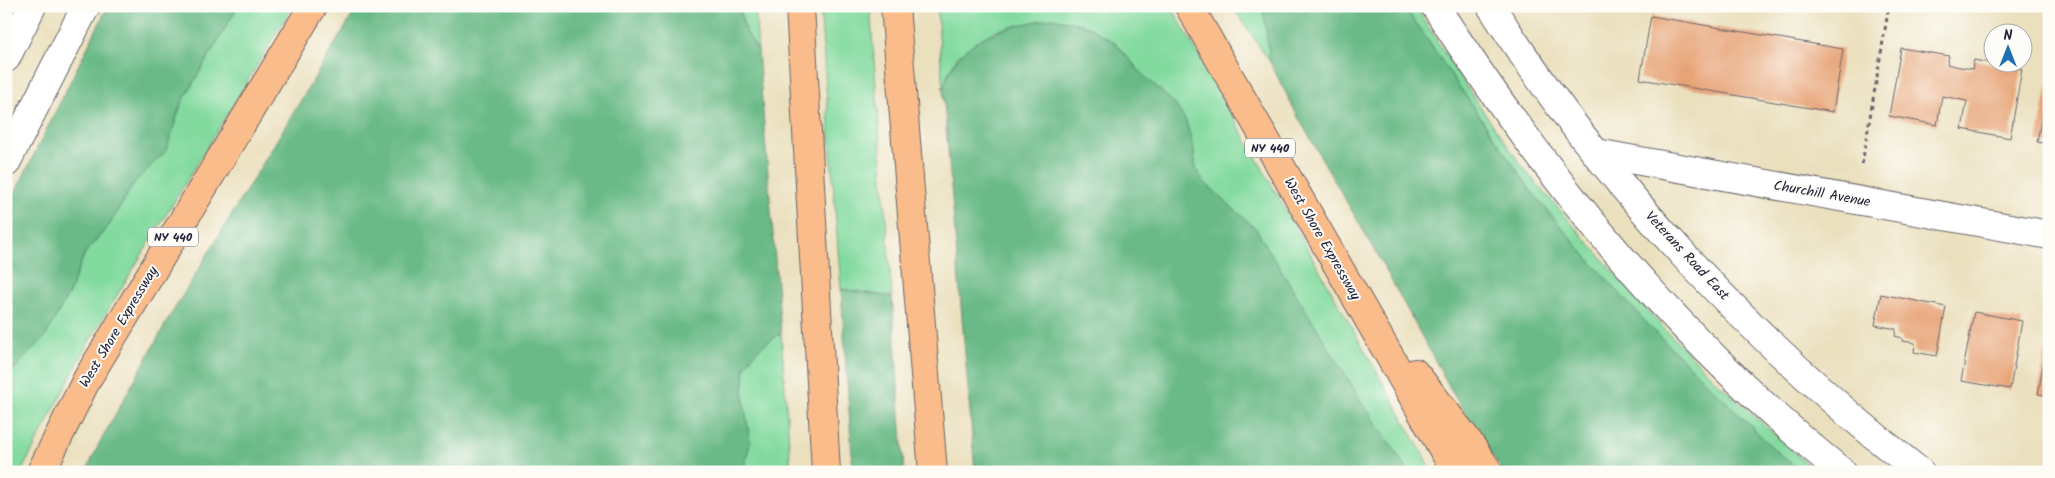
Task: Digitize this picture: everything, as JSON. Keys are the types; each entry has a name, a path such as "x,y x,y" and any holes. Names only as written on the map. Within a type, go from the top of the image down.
{"highway":[{"name":"West Shore Expressway","path":"41,472 88,379 313,6"},
{"path":"800,6 826,464"},
{"path":"895,6 933,472"},
{"name":"West Shore Expressway","path":"1189,6 1456,472"},
{"path":"1351,290 1465,437 1489,472"}],"street":[{"path":"6,58 32,6"},
{"path":"6,163 86,6"},
{"path":"1435,6 1529,144 1606,240 1654,295 1773,413 1842,472"},
{"name":"Veterans Road East","path":"1491,6 1543,82 1596,153 1681,251 1760,332 1846,411 1920,472"},
{"name":"Churchill Avenue","path":"1596,153 2049,235"}],"path":[{"path":"1862,164 1889,6"}],"green space":[{"path":"108,6 238,6 181,104 166,151 134,183 110,224 85,253 68,295 45,337 21,361 6,380 6,211"},
{"path":"238,6 293,6 90,340 21,472 6,472 6,380 68,295 85,253 110,224 134,183 166,151 181,104"},
{"path":"358,6 738,6 746,32 758,51 781,333 758,349 745,366 743,393 750,443 743,472 86,472 100,442 169,318"},
{"path":"738,6 755,6 758,51 746,32"},
{"path":"820,6 870,6 892,297 841,289"},
{"path":"937,6 1171,6 1433,472 1409,472 1362,402 1256,229 1204,182 1196,169 1193,146 1154,88 1114,42 1085,25 1052,18 994,31 958,56 948,73 943,90"},
{"path":"1232,6 1263,6 1270,62"},
{"path":"1263,6 1404,6 1531,191 1584,254 1649,326 1775,450 1801,472 1503,472 1455,397 1378,256 1299,119 1270,62"},
{"path":"1404,6 1415,6 1467,88 1524,169 1653,317 1717,382 1816,472 1801,472 1775,450 1649,326 1584,254 1531,191"},
{"path":"1052,18 1085,25 1114,42 1142,74 1174,103 1186,121 1193,146 1196,169 1204,182 1256,229 1362,402 1409,472 975,472 943,90 950,72 959,57 984,37 1016,26"},
{"path":"841,289 892,297 904,472 853,472"},
{"path":"781,333 791,472 743,472 750,443 743,393 745,366 758,349"}],"building":[{"path":"1651,16 1843,49 1833,112 1640,79"},
{"path":"1901,48 1949,56 1947,64 1972,69 1974,60 1982,62 1982,72 2021,72 2010,138 1962,129 1967,101 1942,96 1937,125 1889,116"},
{"path":"2049,83 2049,144 2037,142"},
{"path":"1881,294 1946,307 1937,356 1914,352 1915,343 1902,341 1902,338 1895,336 1896,329 1875,325"},
{"path":"1974,312 2022,321 2010,389 1961,381"},
{"path":"2049,337 2049,396 2038,394"}]}
